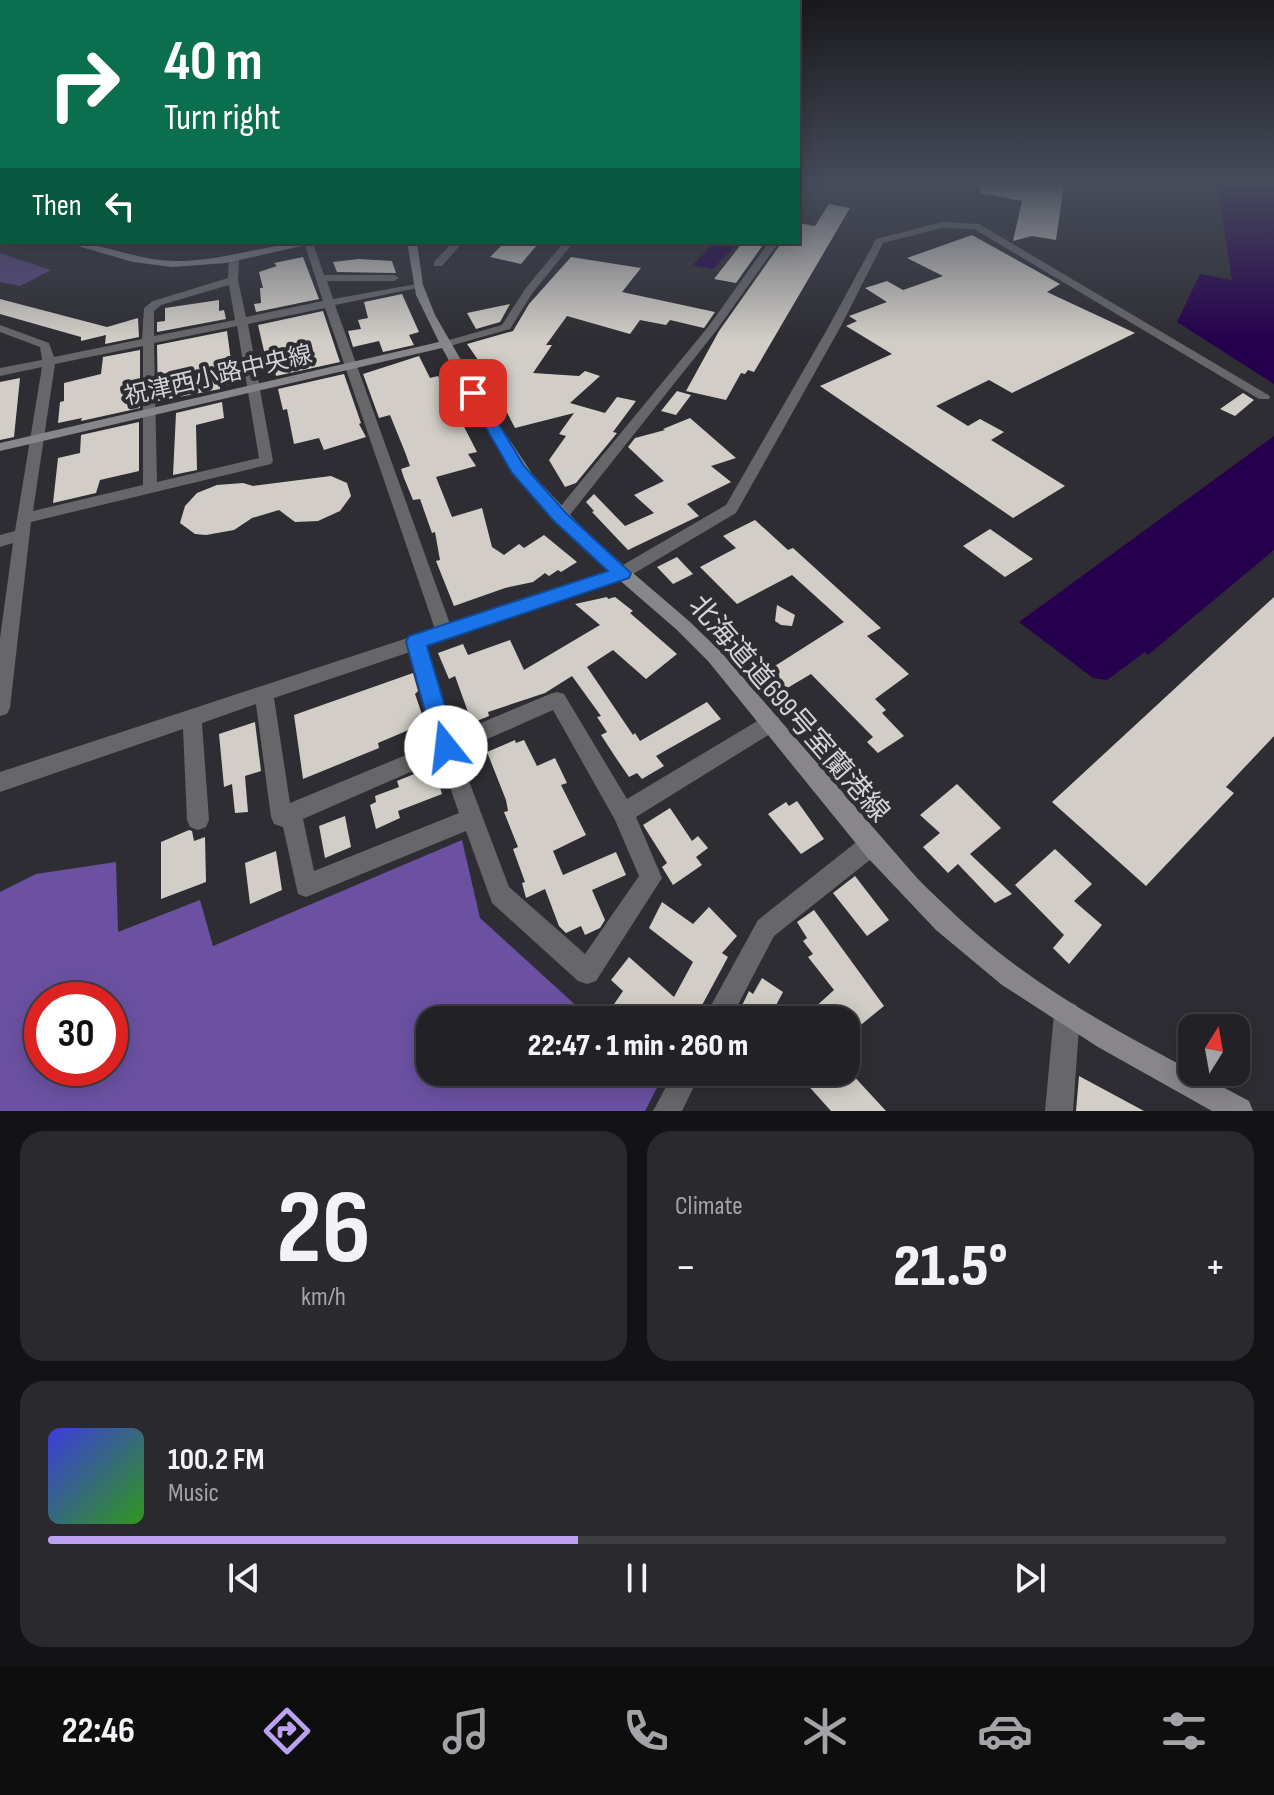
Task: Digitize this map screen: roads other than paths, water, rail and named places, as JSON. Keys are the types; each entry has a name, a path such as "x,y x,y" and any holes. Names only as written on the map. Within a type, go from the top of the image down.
{"main road":[{"path":"77,244 152,262 197,262 306,244"},
{"name":"北海道道699号室蘭港線","path":"412,244 418,285 446,344 518,469 560,517 665,608 713,655 872,844 947,925 980,953 1067,1014 1239,1111"},
{"name":"祝津西小路中央線","path":"0,447 446,344"}],"street":[{"path":"0,782 622,573 731,509 835,326 879,241 899,236"},
{"path":"993,236 1264,396"},
{"path":"311,244 351,367 445,633"},
{"path":"438,264 456,244"},
{"path":"446,344 506,327 529,291 567,244"},
{"path":"560,517 712,329 773,244"},
{"path":"0,541 23,527 150,487 266,461 233,280 234,257"},
{"path":"321,278 394,278"},
{"path":"150,487 148,310 157,303 233,280"},
{"path":"0,372 418,285"},
{"path":"0,328 45,345 49,363 23,527 0,708"},
{"path":"264,692 282,817 446,747 557,700 623,813 651,878 587,972 500,895 446,747 416,642"},
{"path":"192,717 198,820"},
{"path":"623,813 771,723"},
{"path":"291,813 306,886 472,818"},
{"path":"724,1006 766,928 872,844"},
{"path":"1059,1111 1067,1014"},
{"path":"667,1111 680,1086"}]}
